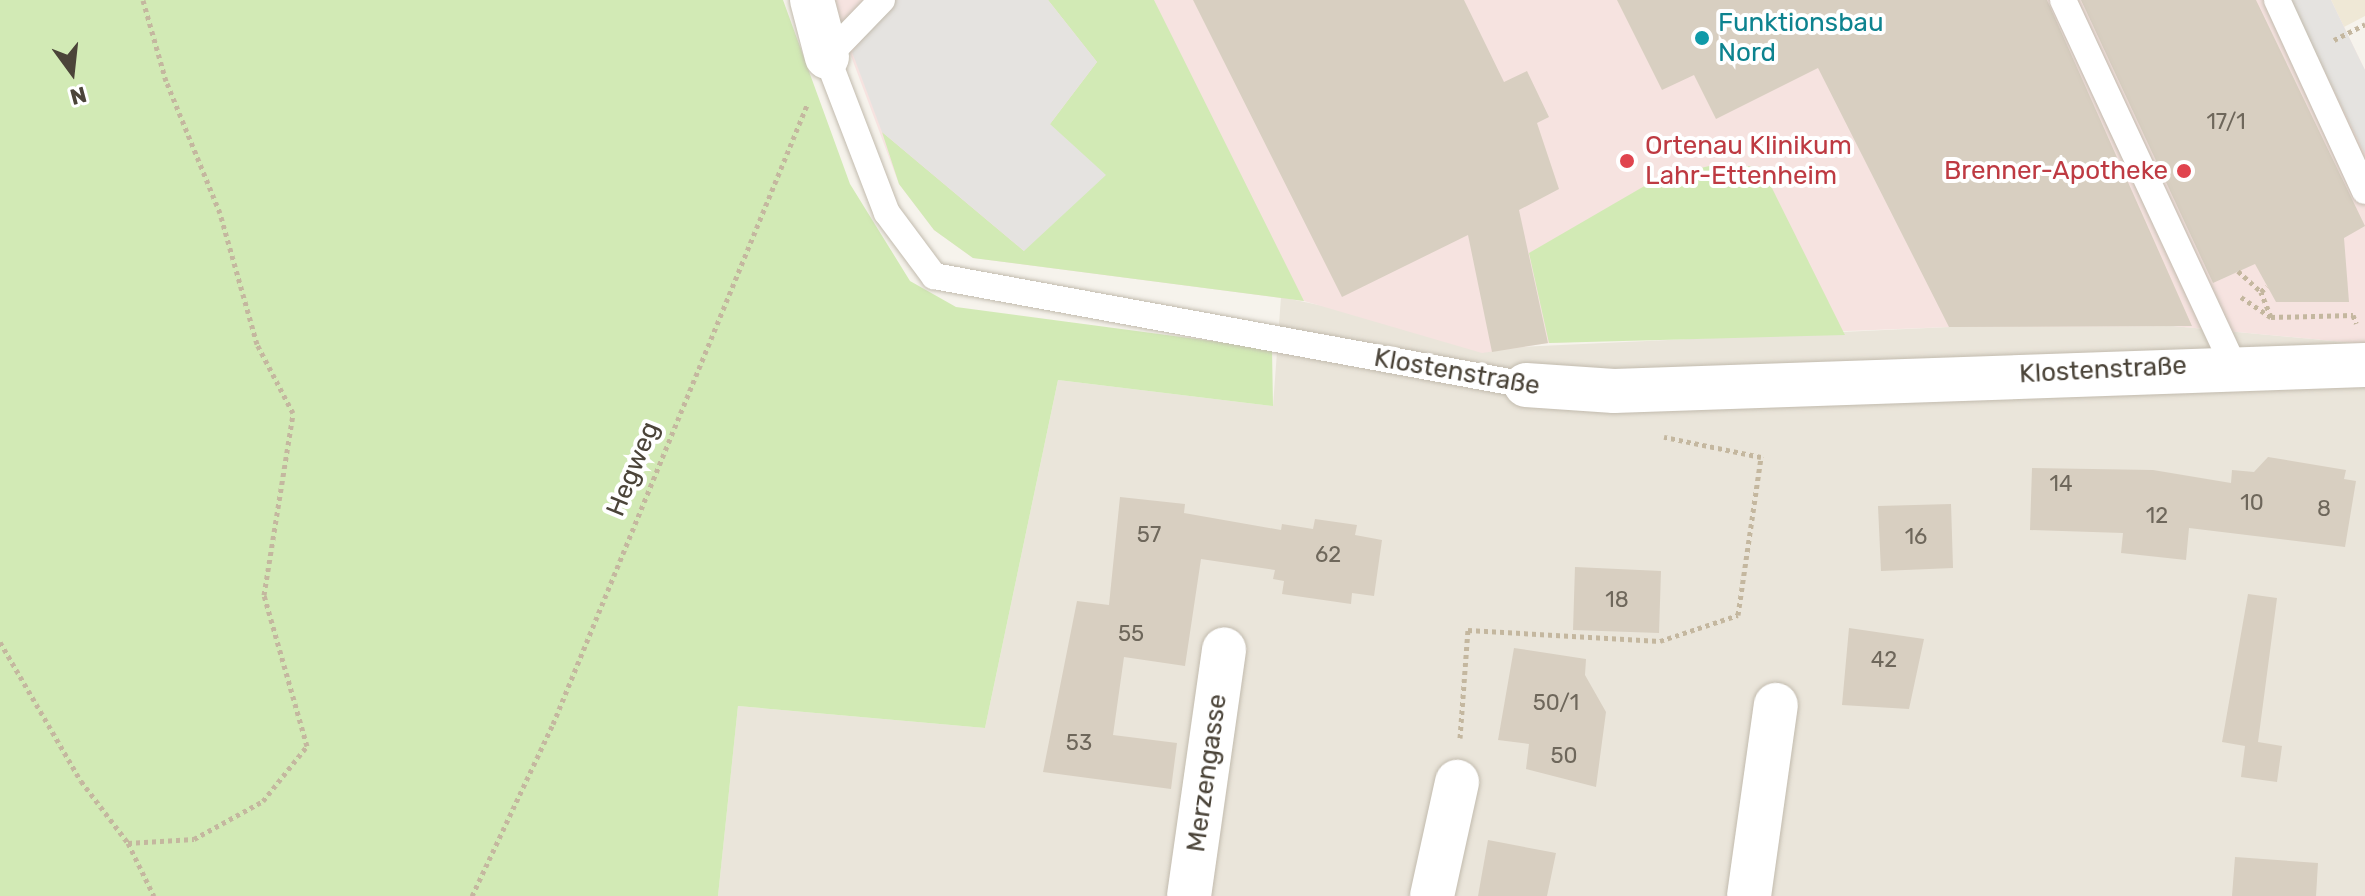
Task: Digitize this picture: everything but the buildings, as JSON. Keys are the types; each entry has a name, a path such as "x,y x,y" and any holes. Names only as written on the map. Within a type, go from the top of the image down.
{"street":[{"path":"812,0 827,57"},
{"name":"Klostenstraße","path":"1526,385 1614,391 2233,364 2365,365"},
{"name":"Merzengasse","path":"1189,896 1224,649"},
{"path":"1749,896 1776,705"},
{"path":"1432,896 1457,782"}],"lane":[{"path":"827,57 882,0"},
{"name":"Klostenstraße","path":"2063,0 2233,364"},
{"path":"2277,0 2365,191"},
{"name":"Klostenstraße","path":"827,57 887,213 934,276 1526,385"}],"path":[{"path":"128,843 194,839 263,801 307,746 264,595 293,413 257,344 220,213 166,81 143,0"},
{"name":"Hegweg","path":"472,896 553,724 827,57"},
{"path":"2238,271 2261,292"},
{"path":"2271,317 2353,315"},
{"path":"1457,782 1468,630 1660,641 1738,615 1761,457 1658,436"},
{"path":"0,642 81,781 128,843 154,896"}],"shaded area":[{"name":"Ortenau Klinikum Lahr-Ettenheim","path":"830,0 2331,0 2365,70 2365,344 2173,326 1949,327 1549,343 1482,353 1304,301 973,258 934,230 899,184"},
{"path":"893,0 1048,0 1097,62 1050,124 1106,175 1024,251 882,132 852,52"},
{"path":"2290,0 2331,0 2365,70 2365,154"},
{"path":"2331,0 2365,0 2365,16 2344,27"},
{"path":"1281,297 1517,347 1949,327 2173,326 2365,344 2365,896 718,896 738,706 985,728 1058,380 1273,406"}],"green space":[{"path":"0,0 783,0 850,184 910,281 956,307 1272,349 1273,406 1058,380 985,728 738,706 718,896 0,896"},
{"path":"1048,0 1154,0 1304,301 973,258 934,230 899,184 882,132 1024,251 1050,124 1097,62"},
{"path":"1723,163 1762,168 1845,335 1549,343 1529,253 1660,177"}],"place":[{"name":"Funktionsbau Nord","path":"1702,38"},
{"name":"Ortenau Klinikum Lahr-Ettenheim","path":"1627,161"},
{"name":"Brenner-Apotheke","path":"2184,171"}]}
